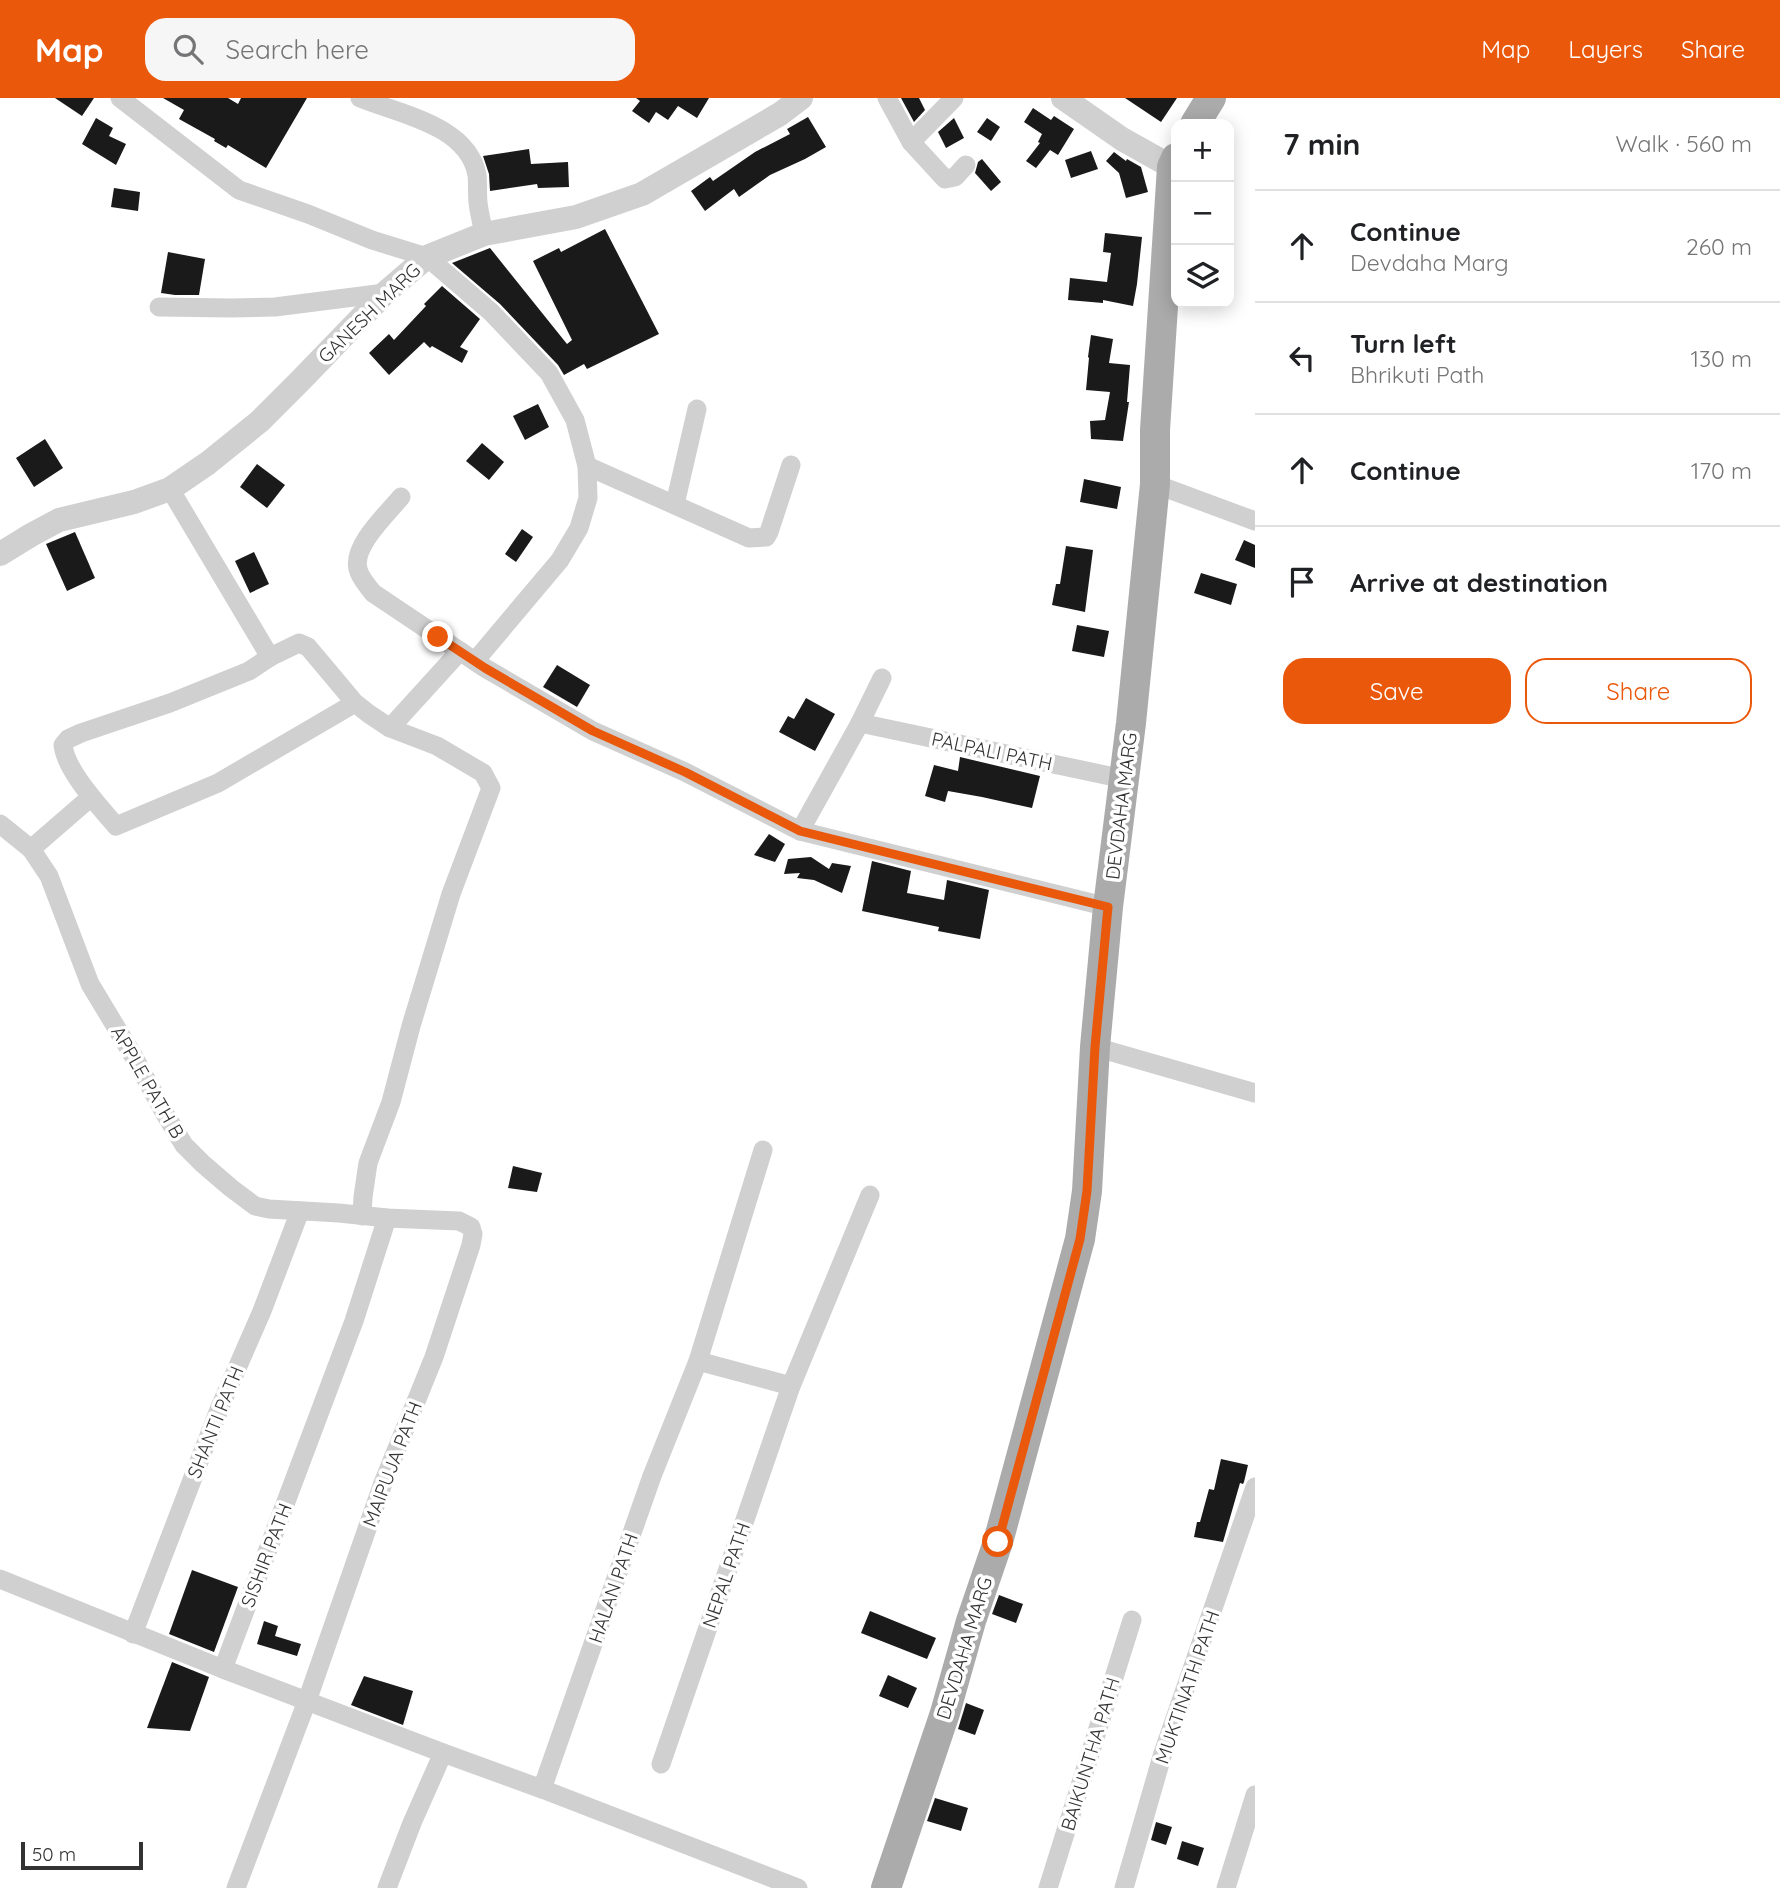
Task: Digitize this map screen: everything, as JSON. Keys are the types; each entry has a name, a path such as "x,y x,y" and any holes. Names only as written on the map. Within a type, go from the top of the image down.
{"main road":[{"path":"1198,119 1211,98"},
{"name":"DEVDAHA MARG","path":"886,1888 941,1726 971,1621 998,1542 1080,1239 1087,1191 1095,1047 1108,907 1155,484 1155,430 1173,182"}],"street":[{"path":"120,98 239,190 372,240 427,257 492,312 549,373 575,420 587,466 588,498 579,528 560,560 467,656 390,728"},
{"path":"360,98 447,132 466,149 477,173 478,202 484,234"},
{"name":"GANESH MARG","path":"2,549 60,520 134,502 170,489 208,463 260,421 385,293 427,257 484,234 576,217 642,194 769,121 801,98"},
{"path":"887,98 911,142 945,179 955,177 966,165"},
{"path":"911,142 954,98"},
{"path":"1063,98 1122,139 1171,161"},
{"path":"159,307 275,307 385,293"},
{"path":"675,504 696,409"},
{"path":"587,466 749,538 765,537 769,532 791,465"},
{"path":"1155,484 1255,521"},
{"path":"170,489 270,657"},
{"path":"401,497 366,538 358,552 357,566 361,578 373,593 467,656 593,731 685,772 800,831 1108,907"},
{"path":"355,703 218,783 116,826 91,797 66,760 62,745 81,733 170,704 238,676 299,643 309,647 355,703 390,728 437,746 483,773 491,788 451,894 391,1101 368,1163 362,1216"},
{"path":"800,831 882,678"},
{"name":"PALPALI PATH","path":"860,723 1124,779"},
{"path":"31,849 91,797"},
{"name":"APPLE PATH B","path":"0,824 31,849 49,876 90,984 184,1145 203,1164 255,1206 387,1218 459,1221 471,1227"},
{"path":"1095,1047 1255,1093"},
{"name":"HALAN PATH","path":"542,1789 652,1476 698,1362 763,1150"},
{"name":"NEPAL PATH","path":"661,1765 791,1387 870,1195"},
{"name":"SHANTI PATH","path":"133,1634 220,1407 262,1311 300,1211"},
{"name":"SISHIR PATH","path":"223,1669 354,1321 387,1218"},
{"name":"MAIPUJA PATH","path":"236,1888 307,1701 383,1483 434,1357 471,1245 471,1227"},
{"path":"698,1362 791,1387"},
{"name":"MUKTINATH PATH","path":"1124,1888 1163,1753 1255,1487"},
{"path":"0,1579 223,1669 798,1888"},
{"name":"BAIKUNTHA PATH","path":"1048,1888 1132,1620"},
{"path":"387,1888 443,1753"},
{"path":"1226,1888 1255,1795"}],"building":[{"path":"55,98 94,98 82,116"},
{"path":"163,98 228,98 238,104 241,98 307,98 266,168 228,145 226,148 179,119 184,110"},
{"path":"636,98 709,98 697,118 678,106 668,120 656,112 649,123 632,111 640,101"},
{"path":"901,98 919,98 925,110 914,122"},
{"path":"1125,98 1177,98 1161,122"},
{"path":"1033,108 1051,120 1054,116 1074,129 1058,155 1050,150 1036,168 1026,161 1040,143 1038,142 1042,134 1024,122"},
{"path":"808,117 826,147 770,175 739,197 734,189 705,211 691,191 710,177 713,181 755,152 790,134 787,129"},
{"path":"96,118 113,128 109,136 126,144 116,165 82,144"},
{"path":"954,118 964,138 946,148 938,132"},
{"path":"987,118 1000,127 991,141 977,132"},
{"path":"529,149 531,164 568,162 569,187 538,188 537,184 490,191 489,174 483,156"},
{"path":"1091,151 1098,169 1071,178 1065,160"},
{"path":"1114,152 1141,167 1148,192 1126,198 1119,173 1106,161"},
{"path":"982,159 1001,182 991,191 975,173 978,162"},
{"path":"114,188 140,192 138,211 111,207"},
{"path":"605,229 659,334 587,369 584,364 564,375 558,365 500,304 452,263 490,248 567,344 572,340 533,261 559,248 561,252"},
{"path":"1105,233 1142,237 1133,306 1103,300 1103,303 1068,300 1070,278 1107,282 1111,253 1103,252"},
{"path":"168,252 205,259 199,295 161,293"},
{"path":"442,286 480,319 460,347 468,351 462,363 432,346 430,348 424,342 389,375 369,353 389,334 394,340"},
{"path":"1091,335 1113,339 1109,363 1130,365 1129,402 1123,441 1091,439 1090,421 1105,420 1110,392 1086,390"},
{"path":"538,404 549,427 525,440 513,416"},
{"path":"45,439 63,468 34,487 16,458"},
{"path":"482,443 504,462 489,480 466,461"},
{"path":"257,464 285,485 267,508 240,487"},
{"path":"1084,479 1121,487 1117,509 1080,502"},
{"path":"522,529 533,537 516,562 505,554"},
{"path":"75,532 95,578 67,591 46,544"},
{"path":"1244,540 1255,545 1255,568 1235,560"},
{"path":"1066,546 1093,550 1085,612 1052,605 1056,584 1060,584"},
{"path":"254,552 269,584 250,593 235,561"},
{"path":"1201,573 1237,584 1231,605 1194,593"},
{"path":"1077,625 1109,631 1104,657 1072,651"},
{"path":"557,665 590,685 577,707 543,687"},
{"path":"806,698 835,714 815,751 779,732 788,716 794,719"},
{"path":"960,757 1040,776 1032,808 948,791 945,802 925,796 934,765 958,771"},
{"path":"769,834 785,844 775,862 754,855"},
{"path":"811,857 829,869 832,863 851,866 842,893 814,880 797,878 800,873 784,874 788,859"},
{"path":"872,861 911,871 907,893 944,900 947,880 989,890 980,939 938,931 939,927 862,911"},
{"path":"513,1166 542,1173 537,1192 508,1188"},
{"path":"1221,1459 1248,1465 1223,1542 1194,1537 1209,1489 1214,1490"},
{"path":"192,1570 238,1587 214,1652 169,1634"},
{"path":"999,1595 1023,1604 1016,1623 992,1614"},
{"path":"870,1611 936,1638 927,1659 861,1633"},
{"path":"264,1621 278,1626 275,1636 301,1644 297,1656 257,1644"},
{"path":"172,1662 209,1677 190,1731 147,1728"},
{"path":"888,1675 917,1688 908,1708 879,1696"},
{"path":"364,1676 413,1691 403,1725 351,1705"},
{"path":"966,1703 984,1710 975,1735 958,1729"},
{"path":"935,1798 968,1808 961,1831 927,1821"},
{"path":"1156,1822 1172,1827 1166,1845 1151,1840"},
{"path":"1182,1841 1204,1848 1198,1866 1177,1859"}],"route":[{"path":"438,637 485,668 593,731 685,772 800,831 1108,907 1095,1047 1087,1191 1080,1239 998,1542"}]}
